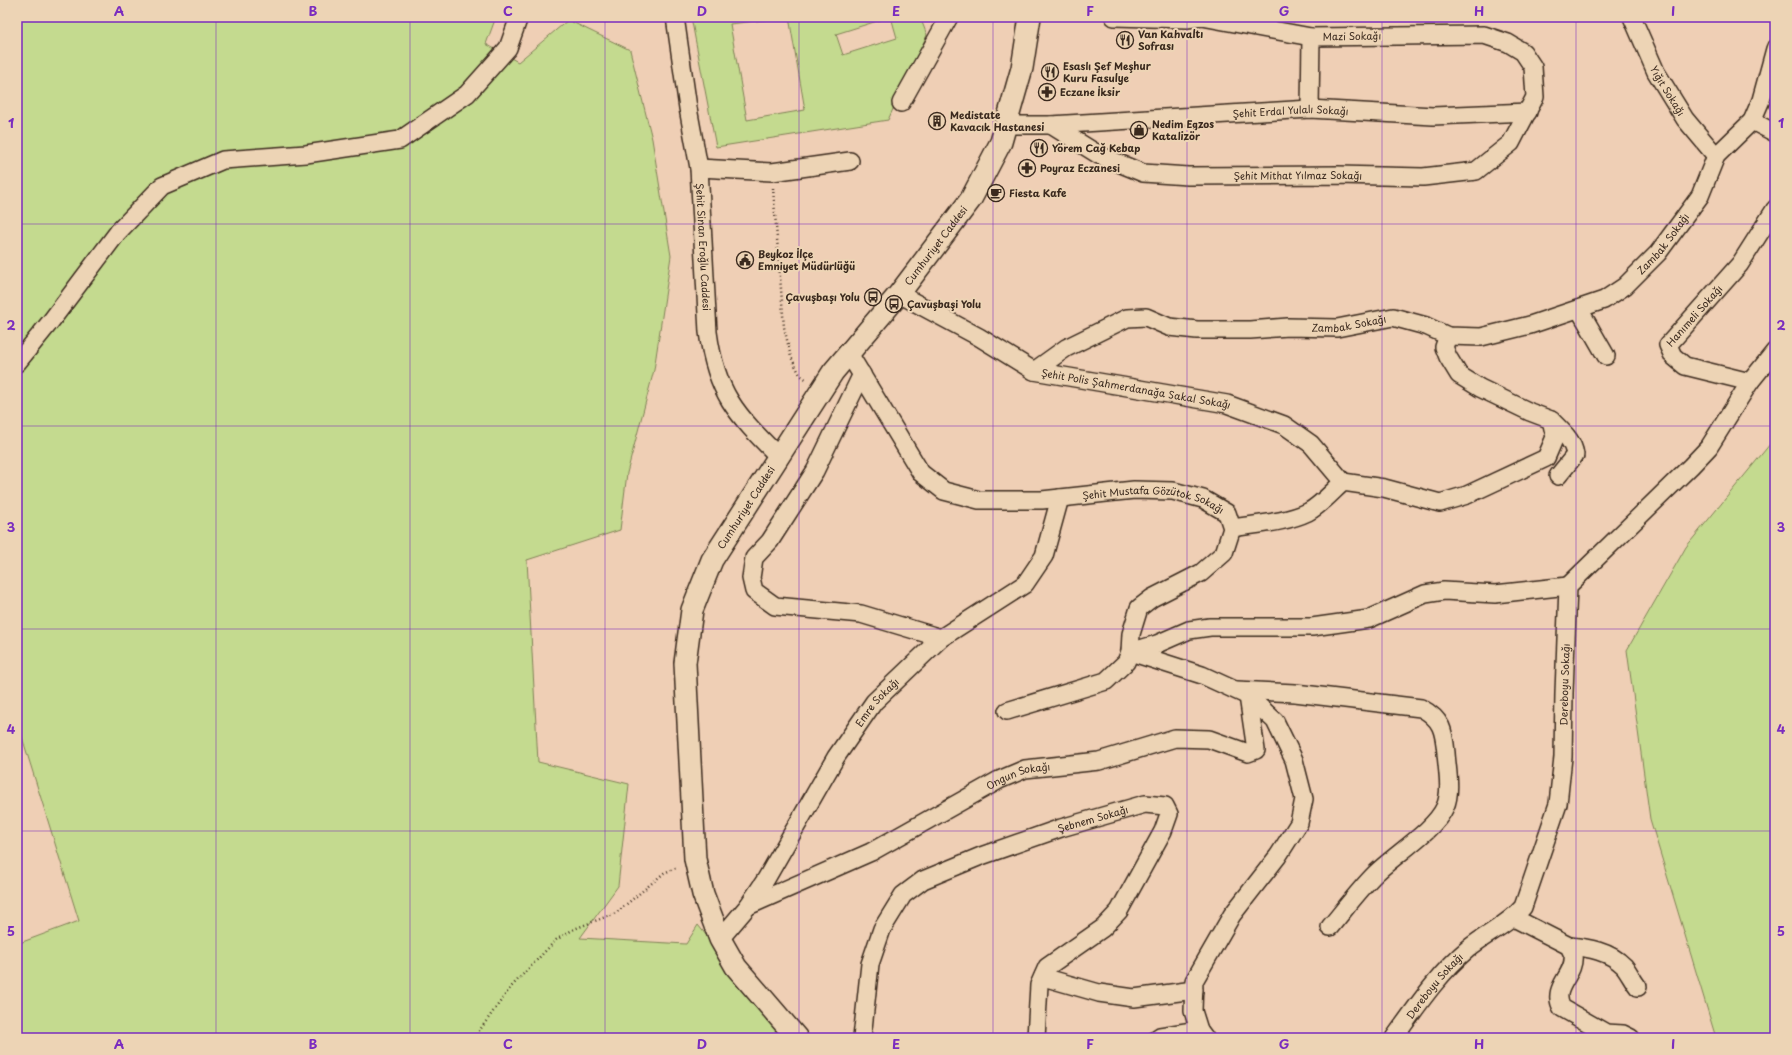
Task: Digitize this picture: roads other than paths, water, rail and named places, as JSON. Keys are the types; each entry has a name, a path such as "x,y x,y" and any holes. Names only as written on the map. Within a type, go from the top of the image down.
{"main road":[{"name":"Cumhuriyet Caddesi","path":"797,1038 736,967 720,939 703,894 695,859 685,663 692,610 712,560 820,391 848,352 899,294 971,199 1001,142 1022,68 1030,17"}],"street":[{"path":"17,363 51,321 118,232 162,186 223,160 306,154 400,140 467,94 508,48 519,17"},
{"name":"Şehit Sinan Eroğlu Caddesi","path":"675,17 688,108 699,168 708,332 711,354 726,396 738,414 778,456"},
{"path":"901,103 949,17"},
{"name":"Mazi Sokağı","path":"1114,17 1187,19 1202,17 1311,36 1484,35 1508,43 1523,52 1533,67 1535,97 1528,112"},
{"name":"Yığıt Sokağı","path":"1632,17 1656,72 1684,119 1716,156"},
{"path":"1310,109 1311,36"},
{"path":"1716,156 1752,121 1761,100 1775,49"},
{"name":"Şehit Erdal Yulalı Sokağı","path":"1005,125 1051,125 1310,109 1433,116 1528,112"},
{"name":"Şehit Mithat Yılmaz Sokağı","path":"1051,125 1099,155 1144,174 1188,176 1338,175 1423,177 1476,171 1511,143 1528,112"},
{"path":"1752,121 1775,133"},
{"name":"Zambak Sokağı","path":"1034,371 1066,348 1127,318 1146,317 1170,327 1197,330 1250,330 1288,327 1337,328 1393,316 1426,326 1448,336 1481,337 1530,325 1604,300 1625,286 1658,253 1700,196 1716,156"},
{"path":"699,168 772,172 850,162"},
{"name":"Hanımeli Sokağı","path":"1750,382 1685,366 1673,356 1668,345 1740,264 1775,209"},
{"name":"Şehit Polis Şahmerdanağa Sakal Sokağı","path":"899,294 979,338 1034,371 1227,404 1284,425 1311,444 1343,482"},
{"path":"1579,309 1606,356"},
{"path":"1448,336 1444,347 1448,358 1459,375 1480,388 1530,412 1551,420 1565,433 1573,446 1575,455 1558,476"},
{"path":"1130,652 1157,644 1189,630 1210,627 1312,627 1369,619 1425,594 1444,591 1495,594 1568,586 1692,466 1709,447 1750,382 1775,351"},
{"name":"Şehit Mustafa Gözütok Sokağı","path":"848,352 921,473 944,491 979,500 1042,500 1134,490 1173,491 1203,499 1227,513 1232,528 1224,552 1201,573 1152,598 1139,608 1131,634 1130,652 1126,662 1106,681 1007,711"},
{"path":"862,374 815,471 770,541 754,558 752,578 754,591 775,606 861,614 941,638"},
{"path":"1232,528 1283,520 1308,512 1343,482 1384,488 1440,503 1467,495 1546,458 1555,437 1551,420"},
{"name":"Emre Sokağı","path":"720,939 748,906 766,879 836,757 874,702 941,638 1025,584 1044,556 1060,498"},
{"name":"Dereboyu Sokağı","path":"1394,1038 1448,967 1470,947 1514,918 1523,907 1558,804 1563,757 1568,586"},
{"path":"1130,652 1202,675 1242,693 1275,721 1294,760 1304,799 1299,822 1278,856 1232,915 1194,981 1193,1011 1202,1034 1160,1036 1157,1038"},
{"path":"1242,693 1295,693 1421,708 1437,718 1442,728 1445,740 1448,794 1443,811 1422,835 1404,848 1375,874 1330,927"},
{"name":"Ongun Sokağı","path":"748,906 871,852 999,780 1025,769 1099,761 1175,738 1209,739 1248,753 1256,750 1242,693"},
{"name":"Şebnem Sokağı","path":"862,1038 870,964 882,930 903,895 923,880 981,856 1061,828 1145,804 1165,806 1169,814 1163,831 1119,911 1103,928 1047,967 1039,985 1036,1038"},
{"path":"1514,918 1569,946 1590,948 1610,956 1624,967 1638,987"},
{"path":"1569,946 1573,955 1571,966 1557,995 1558,1001 1562,1008 1606,1036 1622,1034 1631,1038"},
{"path":"1042,977 1099,993 1134,998 1194,990"}],"place":[{"name":"Van Kahvaltı Sofrası","path":"1125,40"},
{"name":"Esaslı Şef Meşhur Kuru Fasulye","path":"1050,72"},
{"name":"Eczane İksir","path":"1047,92"},
{"name":"Medistate Kavacık Hastanesi","path":"937,121"},
{"name":"Nedim Egzos Katalizör","path":"1139,130"},
{"name":"Yörem Cağ Kebap","path":"1039,148"},
{"name":"Poyraz Eczanesi","path":"1027,168"},
{"name":"Fiesta Kafe","path":"996,193"},
{"name":"Beykoz İlçe Emniyet Müdürlüğü","path":"745,260"},
{"name":"Çavuşbaşı Yolu","path":"873,297"},
{"name":"Çavuşbaşi Yolu","path":"894,304"}]}
